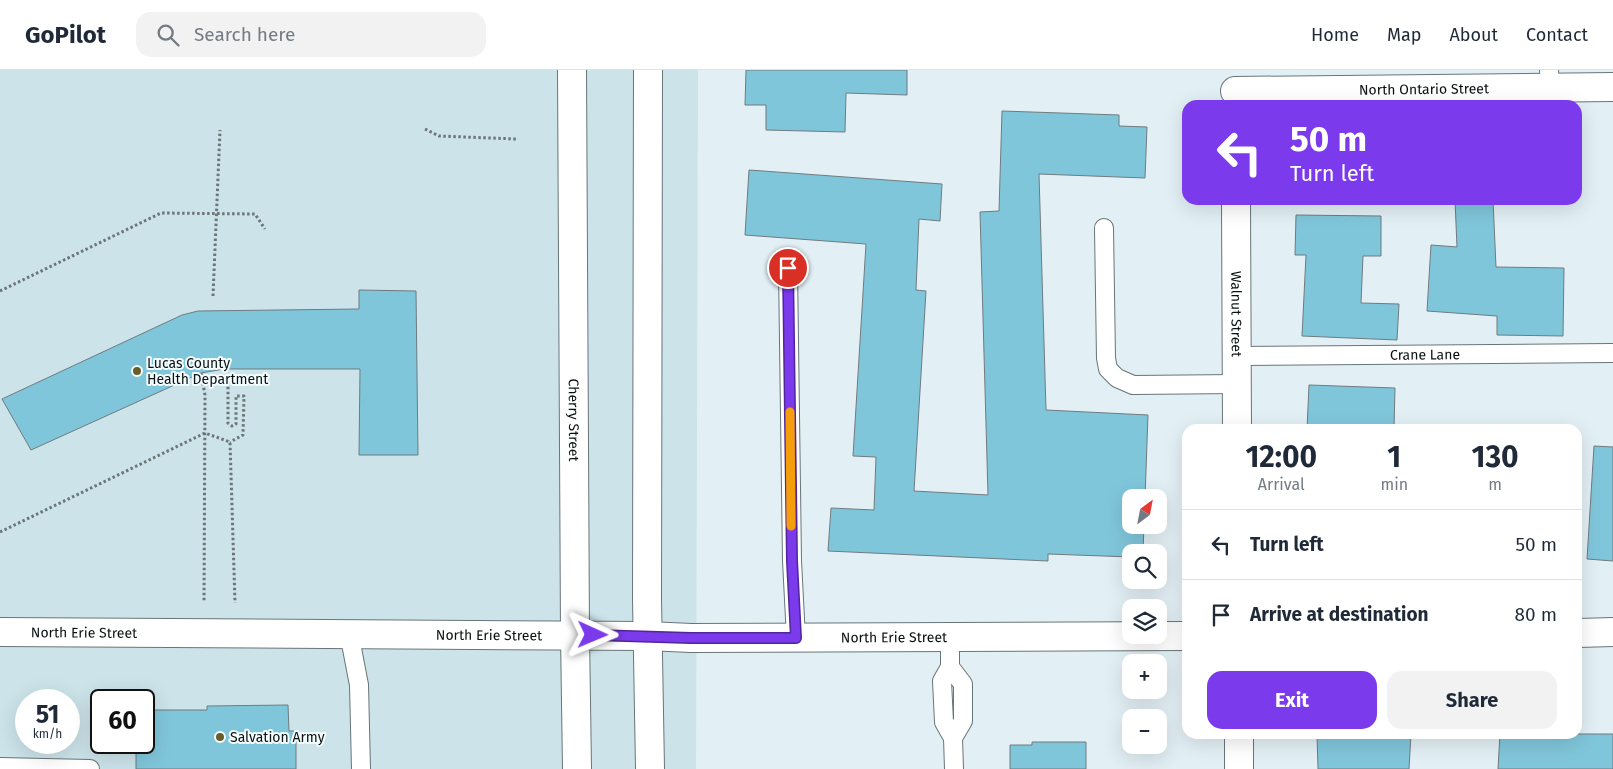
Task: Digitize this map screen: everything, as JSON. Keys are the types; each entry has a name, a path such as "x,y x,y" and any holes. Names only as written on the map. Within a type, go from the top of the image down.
{"main road":[{"name":"Cherry Street","path":"572,70 577,769"},
{"path":"648,70 648,636 650,769"},
{"name":"North Ontario Street","path":"1235,89 1550,79 1613,88"},
{"name":"Walnut Street","path":"1236,205 1237,424"},
{"name":"North Erie Street","path":"0,632 575,634 691,638 1182,636"},
{"path":"1582,633 1613,632"},
{"path":"1239,739 1239,769"}],"lane":[{"path":"1104,228 1106,358 1108,369 1117,378 1133,385 1237,384"},
{"path":"788,268 792,561 796,638"},
{"name":"Crane Lane","path":"1237,356 1613,354"},
{"path":"349,633 359,685 361,769"},
{"path":"950,637 950,667 942,680 944,722 953,738 954,769"},
{"path":"0,767 90,769"}],"path":[{"path":"425,129 439,136 516,139"},
{"path":"213,296 220,130"},
{"path":"0,291 161,213 255,214 265,229"},
{"path":"201,373 205,395 204,602"},
{"path":"0,532 205,433 230,442 243,435 244,396 236,396 236,424 232,426 228,423 228,382 220,380 203,382"},
{"path":"230,442 235,602"}],"shaded area":[{"path":"0,70 698,70 696,769 0,769"}],"building":[{"path":"746,70 907,70 907,95 846,93 845,132 766,130 766,105 745,105"},
{"path":"1002,111 1119,115 1119,126 1147,127 1145,178 1039,174 1046,410 1148,415 1145,489 1122,489 1122,534 1144,534 1143,544 1122,544 1122,557 1048,554 1048,561 828,551 831,508 874,510 876,457 853,456 866,244 745,235 749,170 942,184 940,221 919,219 916,290 926,291 914,491 988,495 980,212 999,211"},
{"path":"1455,205 1493,205 1496,267 1564,268 1563,336 1497,335 1497,316 1427,311 1431,245 1457,247"},
{"path":"1296,215 1381,216 1381,256 1363,256 1361,303 1399,304 1397,340 1302,336 1306,255 1295,255"},
{"name":"Lucas County Health Department","path":"359,290 416,291 418,455 359,455 360,369 224,369 201,373 31,450 2,399 182,315 198,311 359,309"},
{"path":"1309,385 1395,388 1394,424 1307,424"},
{"path":"1594,446 1613,447 1613,561 1587,559"},
{"name":"Salvation Army","path":"288,705 289,731 296,731 296,769 136,769 136,754 155,754 155,710 207,710 207,706"},
{"path":"1582,734 1613,734 1613,769 1498,769 1500,739 1582,739"},
{"path":"1317,739 1411,739 1409,769 1318,769"},
{"path":"1032,742 1086,742 1086,769 1010,769 1010,745 1032,745"}],"slow traffic":[{"path":"790,412 791,526"}],"place":[{"name":"Lucas County Health Department","path":"137,371"},
{"name":"Salvation Army","path":"220,737"}],"route":[{"path":"593,635 691,638 796,638 792,561 788,268"}]}
